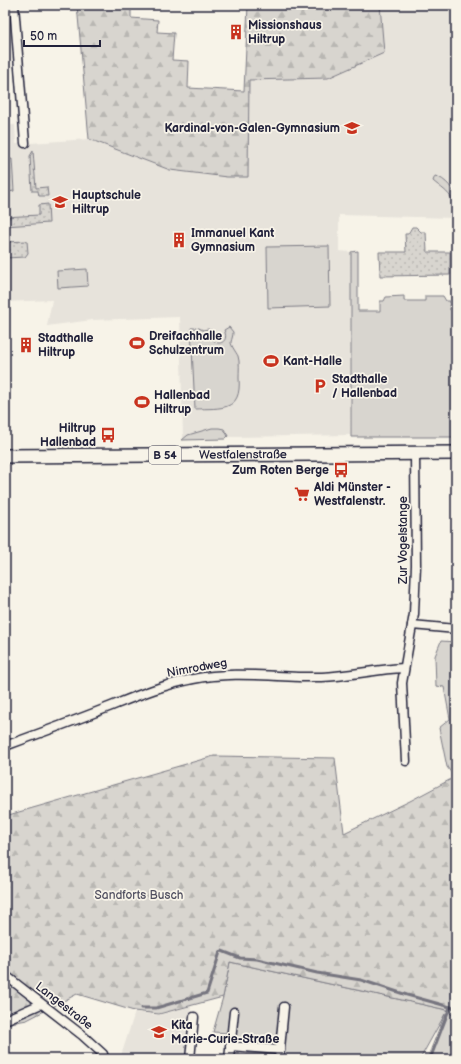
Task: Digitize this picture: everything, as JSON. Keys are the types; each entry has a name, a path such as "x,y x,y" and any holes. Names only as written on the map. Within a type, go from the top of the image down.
{"main road":[{"name":"Westfalenstraße","path":"5,456 456,454"}],"street":[{"path":"14,5 25,143"},
{"name":"Zur Vogelstange","path":"406,761 402,683 415,601 415,454"},
{"path":"412,626 456,629"},
{"name":"Nimrodweg","path":"5,746 104,709 138,694 192,679 213,675 239,673 324,677 404,668"},
{"name":"Langestraße","path":"5,975 82,1035 103,1054 104,1059"},
{"path":"5,1020 41,1004"},
{"path":"230,1046 279,1055 284,1007"},
{"path":"229,1059 234,1012"},
{"path":"190,1059 194,1017"}],"shaded area":[{"path":"380,5 456,5 456,218 339,215 339,251 351,252 350,435 183,438 180,317 92,320 47,326 52,300 5,302 5,125 15,125 16,144 89,139 170,170 248,177 249,80 328,78 349,68 381,23"},
{"name":"Kita Marie-Curie-Straße","path":"191,1006 186,1059 120,1059 135,1012 159,1015"}],"green space":[{"path":"77,5 131,5 131,18 158,20 157,32 174,33 172,60 189,61 188,88 244,91 248,5 380,5 384,53 328,78 249,80 248,177 227,177 170,170 89,139"},
{"path":"33,151 36,188 47,187 48,196 39,196 38,191 32,191 30,156"},
{"path":"12,159 14,191 8,192 6,160"},
{"path":"435,176 446,182 452,189 456,197 456,201 453,201 447,192 433,181"},
{"path":"48,204 49,223 5,226 5,217 39,215 39,205"},
{"path":"412,227 416,227 421,232 426,232 427,252 450,252 450,275 380,276 379,252 406,252 405,234 408,234"},
{"path":"27,241 28,253 25,257 5,258 5,242"},
{"path":"329,246 330,306 268,308 267,247"},
{"path":"358,251 358,311 380,311 380,301 384,301 386,297 404,296 404,301 425,301 425,296 443,296 446,301 450,301 450,310 456,310 456,437 351,437 351,252"},
{"path":"87,269 88,286 58,288 57,271"},
{"path":"229,327 233,332 231,344 238,356 239,361 239,389 237,397 228,406 221,408 195,409 191,328 199,328 203,330 208,329 214,332 214,340 219,343 225,340 226,336 224,330"},
{"path":"212,428 224,429 228,436 225,439 182,440 188,435"},
{"path":"441,641 456,642 456,779 447,767 439,728 450,719 444,687 436,686 435,656"},
{"name":"Sandforts Busch","path":"214,756 335,758 344,833 455,777 456,1019 447,1010 230,962 223,997 159,1014 134,1011 77,994 27,1020 5,1024 5,816"},
{"path":"230,962 447,1010 456,1019 456,1059 427,1059 445,1014 420,1059 233,1059 229,1033 213,1032 223,997"}],"waterway":[{"path":"142,1008 156,1008 207,993 220,952 222,951 240,958 257,959 317,973 361,980 454,1008"},
{"path":"430,1059 450,1007"}],"place":[{"name":"Missionshaus Hiltrup","path":"236,32"},
{"name":"Kardinal-von-Galen-Gymnasium","path":"352,128"},
{"name":"Hauptschule Hiltrup","path":"60,202"},
{"name":"Immanuel Kant Gymnasium","path":"179,240"},
{"name":"Dreifachhalle Schulzentrum","path":"137,343"},
{"name":"Stadthalle Hiltrup","path":"26,345"},
{"name":"Kant-Halle","path":"271,361"},
{"name":"Stadthalle / Hallenbad","path":"320,386"},
{"name":"Hallenbad Hiltrup","path":"142,402"},
{"name":"Hiltrup Hallenbad","path":"108,435"},
{"name":"Zum Roten Berge","path":"341,470"},
{"name":"Aldi Münster - Westfalenstr.","path":"302,494"},
{"name":"Kita Marie-Curie-Straße","path":"159,1032"}]}
